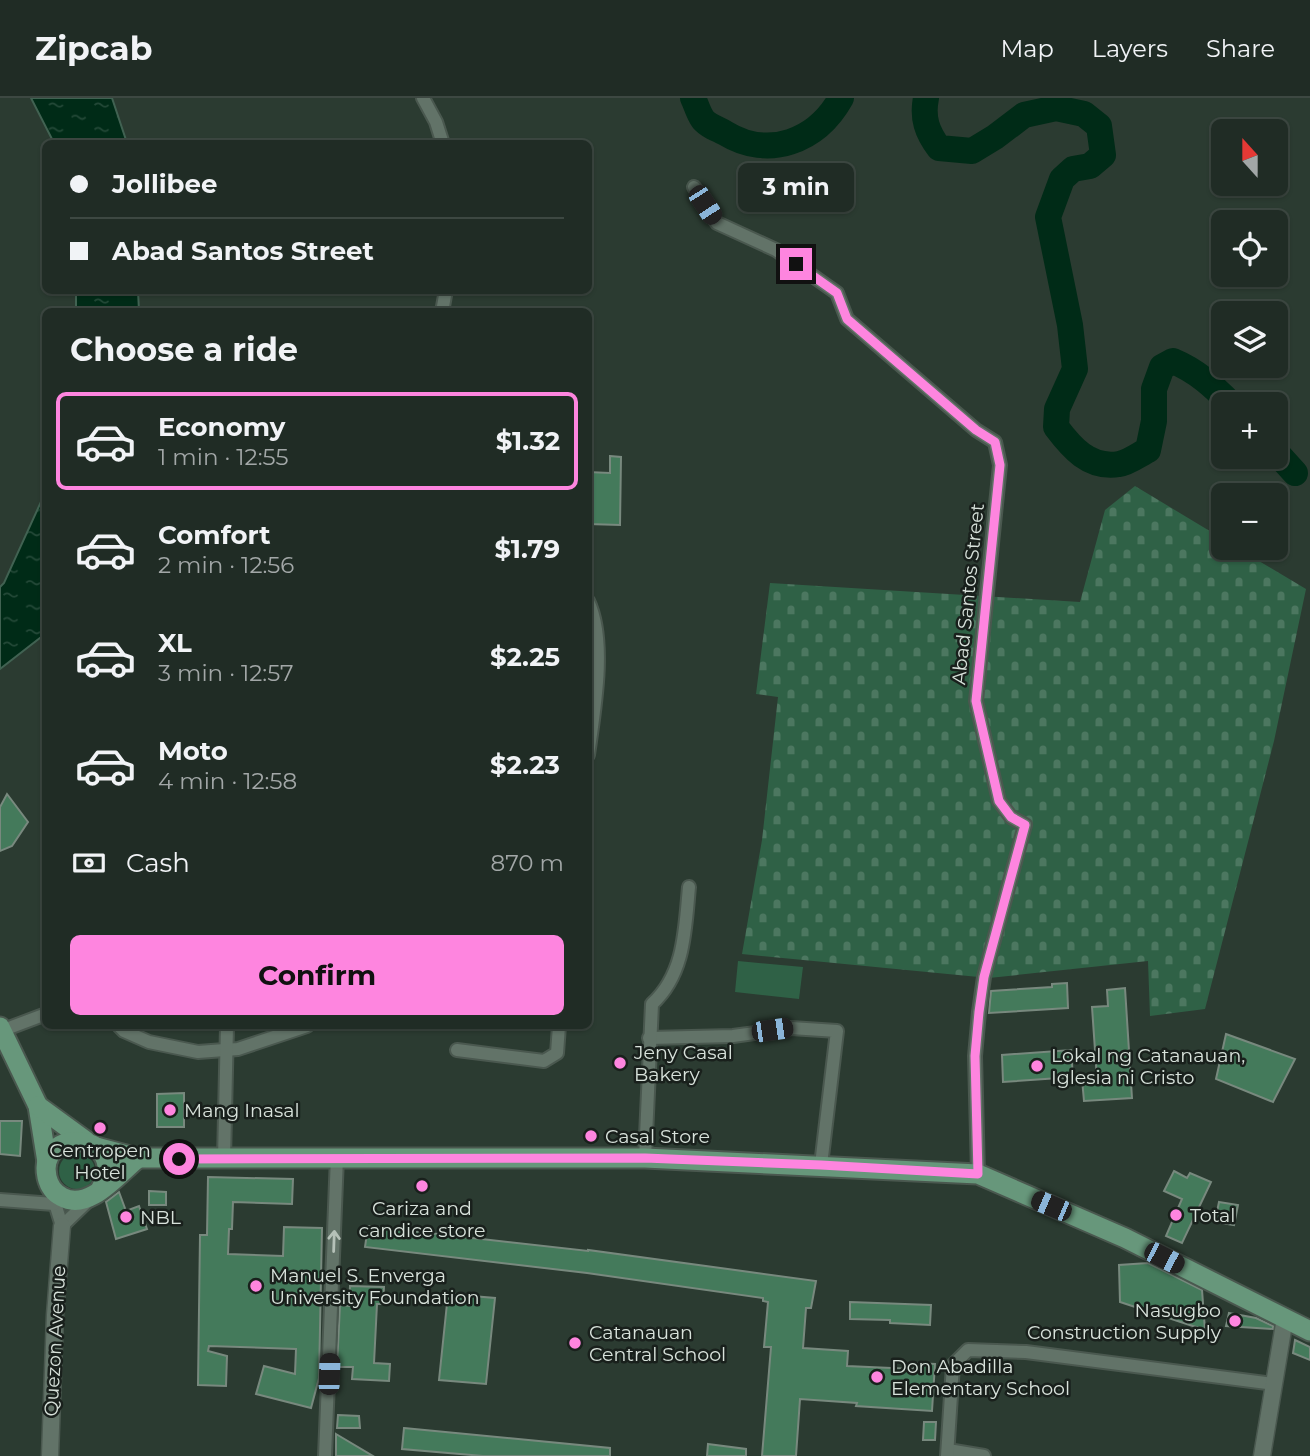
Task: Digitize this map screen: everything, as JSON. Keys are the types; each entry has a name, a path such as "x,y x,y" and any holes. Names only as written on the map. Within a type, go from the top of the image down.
{"main road":[{"path":"1,1029 38,1106 47,1162 46,1174 52,1194 79,1201 95,1194 138,1158"},
{"path":"38,1106 104,1156 106,1180 95,1194"},
{"path":"47,1162 53,1151 62,1143 74,1140 138,1158 645,1158 978,1174 1125,1238 1310,1331"}],"street":[{"path":"423,98 442,140"},
{"name":"Abad Santos Street","path":"694,187 717,223 776,250 837,293 847,319 976,430 995,442 1000,465 976,701 999,801 1011,817 1025,825 984,977 979,1012 975,1056 978,1174"},
{"path":"592,614 597,630 596,698 592,726"},
{"path":"645,1158 652,1004 663,995 674,977 683,945 690,887"},
{"path":"1,1029 42,1015"},
{"path":"649,1038 733,1036 791,1028 837,1031 821,1165"},
{"path":"122,1029 149,1042 198,1052 228,1052 298,1029"},
{"path":"224,1159 227,1029"},
{"path":"457,1051 544,1060 557,1053 559,1029"},
{"path":"325,1456 337,1157"},
{"path":"0,1200 52,1194"},
{"name":"Quezon Avenue","path":"50,1456 55,1315 62,1226 52,1194"},
{"path":"62,1226 95,1194"},
{"path":"1262,1456 1285,1318"},
{"path":"984,1456 947,1453 948,1404 953,1365 968,1350 1026,1352 1274,1384"}],"green space":[{"path":"1135,486 1211,532 1211,560 1257,560 1306,589 1274,741 1205,1009 1150,1016 1148,961 989,978 742,954 762,840 778,697 756,694 770,583 1080,602 1105,510"},
{"path":"738,961 803,967 799,999 735,992"},
{"path":"77,1153 90,1158 95,1171 90,1184 77,1189 64,1184 59,1171 64,1158"}],"water":[{"path":"31,98 112,98 126,140 52,140"},
{"path":"76,294 138,294 139,308 76,308"},
{"path":"42,500 42,636 0,669 0,587"}],"building":[{"path":"610,456 621,457 620,525 592,524 592,472 610,473"},
{"path":"7,794 28,822 12,846 0,851 0,807"},
{"path":"1067,983 1068,1008 989,1013 991,991 1052,987 1052,984"},
{"path":"1125,988 1132,1098 1084,1101 1082,1079 1097,1079 1092,1007 1108,1006 1107,990"},
{"path":"1226,1034 1295,1059 1273,1102 1216,1079"},
{"name":"Lokal ng Catanauan, Iglesia ni Cristo","path":"1071,1050 1073,1077 1003,1082 1002,1055"},
{"name":"Mang Inasal","path":"184,1093 184,1127 157,1127 157,1094"},
{"path":"0,1121 22,1121 20,1156 0,1154"},
{"path":"1174,1171 1187,1178 1190,1173 1211,1182 1182,1243 1166,1236 1182,1199 1164,1191"},
{"path":"208,1177 293,1179 292,1204 233,1202 228,1254 283,1256 284,1227 322,1228 319,1378 311,1408 256,1394 264,1366 295,1374 296,1349 209,1346 208,1351 227,1356 226,1386 198,1385 200,1235 207,1235"},
{"path":"149,1191 166,1192 166,1205 149,1205"},
{"path":"119,1192 126,1211 139,1206 147,1229 116,1239 106,1202"},
{"path":"1219,1202 1238,1205 1234,1225 1215,1222"},
{"path":"368,1226 588,1250 816,1281 811,1308 806,1308 803,1348 848,1351 847,1366 914,1369 914,1363 935,1364 932,1411 800,1399 796,1456 762,1456 771,1347 764,1347 768,1302 763,1301 763,1298 587,1273 365,1247"},
{"path":"1148,1263 1202,1290 1205,1330 1120,1302 1119,1265"},
{"path":"350,1286 384,1287 383,1304 377,1304 374,1363 390,1364 389,1381 352,1379 353,1367 337,1367 340,1305 349,1306"},
{"path":"448,1294 495,1298 486,1384 439,1380"},
{"path":"850,1302 931,1305 930,1325 850,1319"},
{"path":"1229,1313 1256,1318 1273,1326 1273,1329 1226,1326"},
{"path":"1295,1340 1310,1347 1310,1360 1293,1353"},
{"path":"338,1415 359,1416 360,1428 337,1428"},
{"path":"924,1422 936,1422 935,1440 923,1440"},
{"path":"404,1428 610,1448 610,1456 483,1456 402,1449"},
{"path":"336,1434 373,1456 336,1456"},
{"path":"708,1444 746,1449 746,1456 707,1456"}],"waterway":[{"path":"693,98 706,123 742,141 758,145 790,142 805,135 831,113 841,98"},
{"path":"926,98 926,124 939,148 972,151 1024,115 1056,108 1084,114 1099,126 1103,155 1090,166 1073,169 1062,179 1048,217 1070,325 1075,369 1057,409 1056,427 1068,442 1090,460 1108,465 1126,462 1148,450 1154,421 1154,389 1162,367 1173,361 1190,369 1219,392"},
{"path":"1288,465 1295,473"}],"place":[{"name":"Jeny Casal Bakery","path":"620,1063"},
{"name":"Lokal ng Catanauan, Iglesia ni Cristo","path":"1037,1066"},
{"name":"Mang Inasal","path":"170,1110"},
{"name":"Centropen Hotel","path":"100,1128"},
{"name":"Casal Store","path":"591,1136"},
{"name":"Cariza and candice store","path":"422,1186"},
{"name":"Total","path":"1176,1215"},
{"name":"NBL","path":"126,1217"},
{"name":"Manuel S. Enverga University Foundation","path":"256,1286"},
{"name":"Nasugbo Construction Supply","path":"1235,1321"},
{"name":"Catanauan Central School","path":"575,1343"},
{"name":"Don Abadilla Elementary School","path":"877,1377"}],"route":[{"path":"179,1159 645,1158 978,1174 975,1056 979,1012 984,977 1025,825 1011,817 999,801 976,701 1000,465 995,442 976,430 847,319 837,293 796,264"}]}
